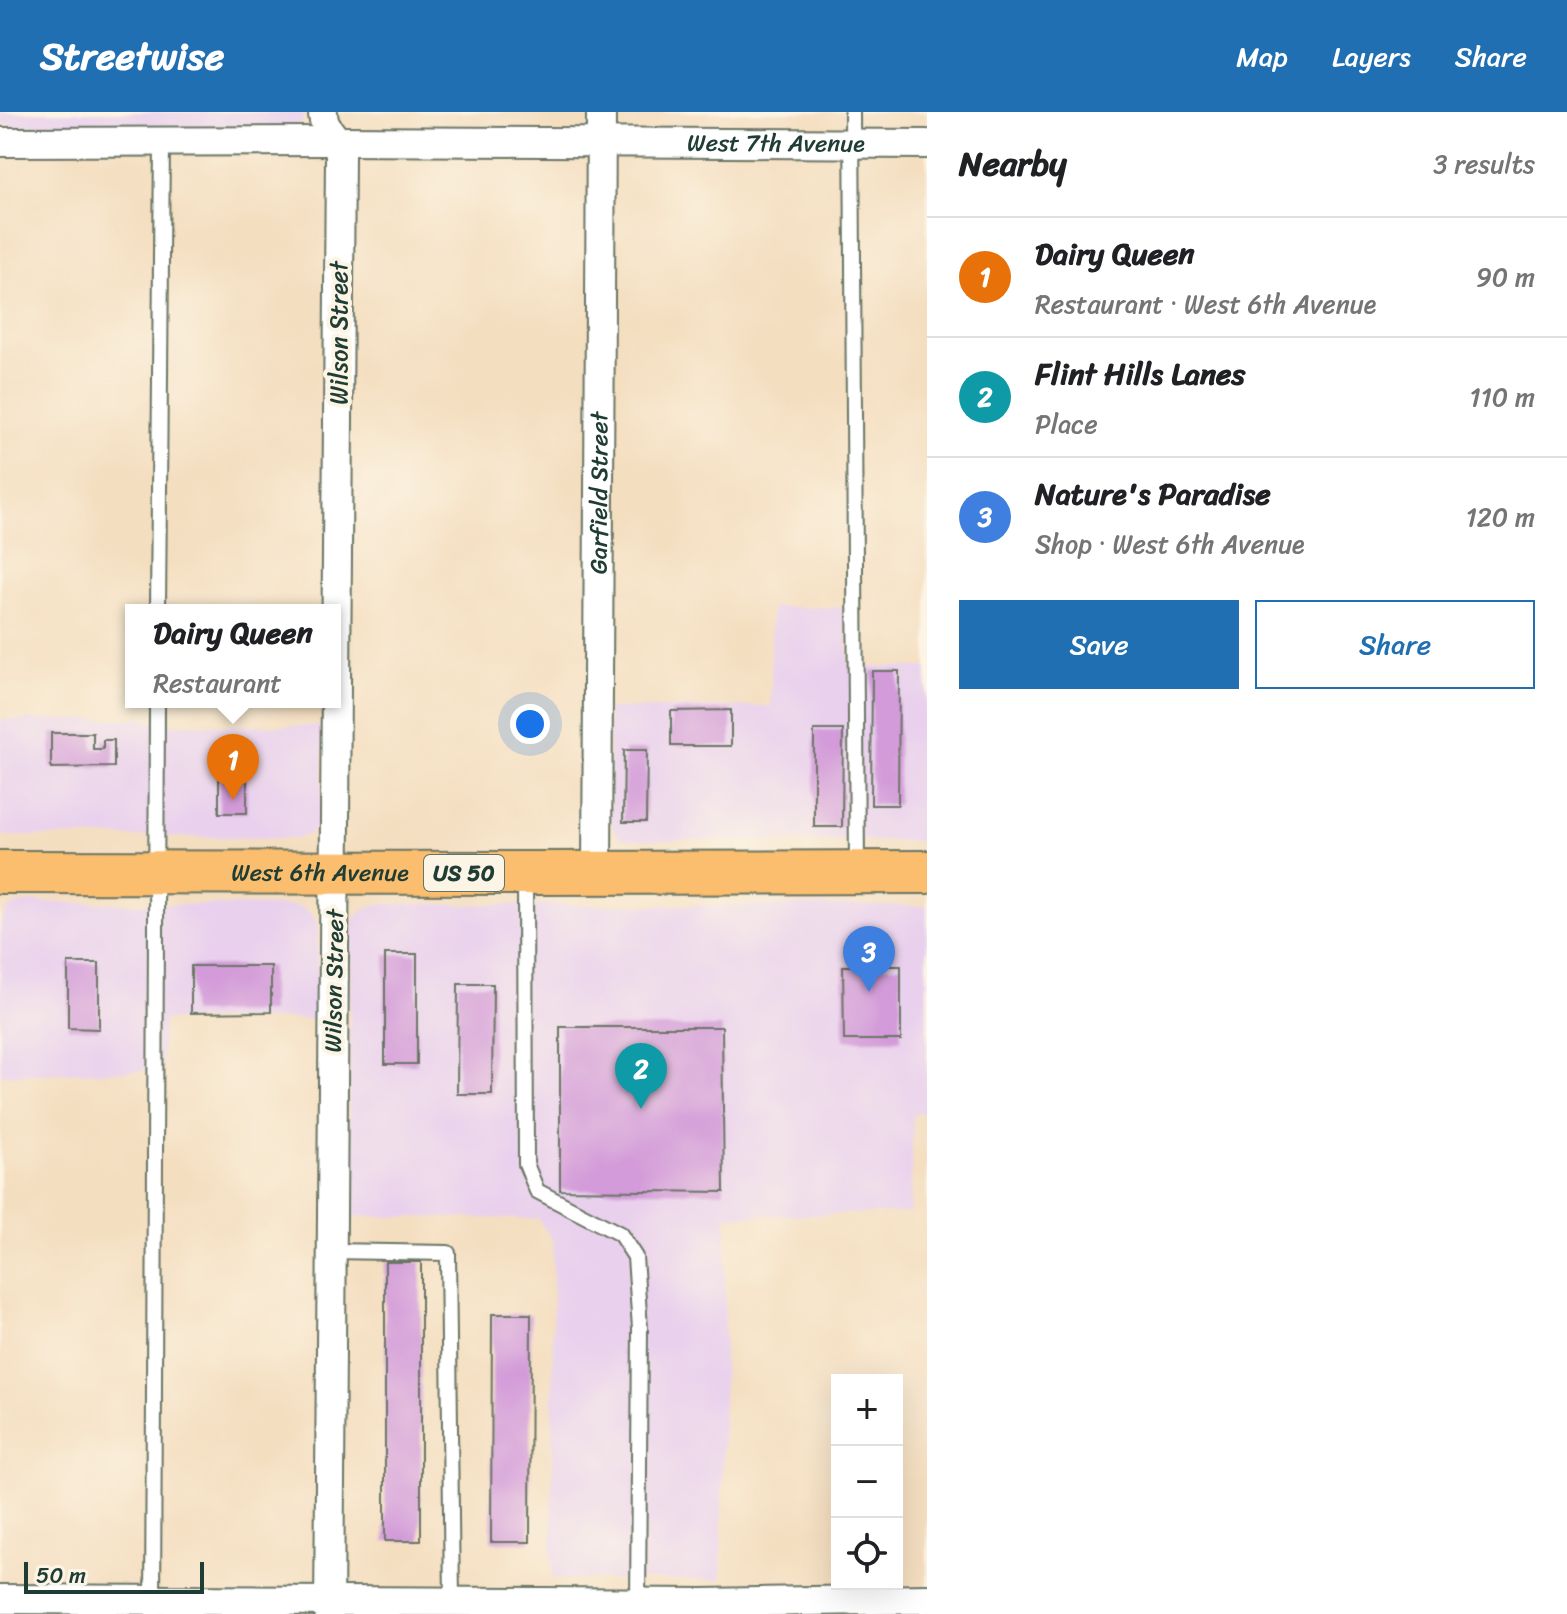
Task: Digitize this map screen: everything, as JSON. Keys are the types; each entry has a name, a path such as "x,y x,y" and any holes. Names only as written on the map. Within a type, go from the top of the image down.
{"main road":[{"name":"West 6th Avenue","path":"0,872 927,872"}],"street":[{"name":"Wilson Street","path":"323,112 323,119 337,141 340,155 337,604"},
{"name":"Garfield Street","path":"597,873 601,112"},
{"name":"West 7th Avenue","path":"0,142 927,144"},
{"name":"Wilson Street","path":"329,1608 336,708"},
{"path":"0,1599 153,1607 329,1608 452,1602 638,1603 703,1608 927,1599"}],"lane":[{"path":"852,112 857,872"},
{"path":"158,604 162,142"},
{"path":"153,1607 157,708"},
{"path":"525,873 526,1164 537,1191 620,1234 635,1257 640,1328 638,1603"},
{"path":"331,1251 448,1253 452,1602"}],"shaded area":[{"path":"0,112 307,112 302,122 291,127 12,127 0,122"},
{"path":"771,607 847,608 849,667 927,667 927,841 629,840 615,832 610,819 608,709 771,706"},
{"path":"143,719 161,724 323,726 322,814 317,827 310,834 298,838 7,836 0,833 0,720"},
{"path":"31,902 304,908 318,925 317,1019 163,1020 162,1070 0,1075 0,924 11,907"},
{"path":"378,904 927,906 927,1113 913,1114 910,1213 726,1216 721,1580 552,1579 553,1241 538,1219 347,1216 351,931 356,916"}],"building":[{"path":"872,671 899,671 898,805 871,805"},
{"path":"731,710 731,746 671,746 671,711"},
{"path":"814,730 843,730 842,827 814,827"},
{"path":"51,733 93,733 93,749 103,749 103,740 114,740 114,767 51,768"},
{"path":"624,750 647,750 646,822 623,822"},
{"path":"219,761 247,761 247,813 219,813"},
{"path":"385,954 417,954 417,1064 385,1064"},
{"path":"68,963 99,963 99,1029 68,1028"},
{"path":"191,966 271,966 271,1012 191,1013"},
{"path":"843,966 901,966 901,1040 844,1040"},
{"path":"458,984 493,984 492,1094 457,1094"},
{"path":"560,1027 722,1027 724,1192 560,1190"},
{"path":"385,1262 421,1262 421,1541 385,1541"},
{"path":"492,1314 531,1314 530,1542 491,1542"}],"place":[{"name":"Dairy Queen","path":"233,800"},
{"name":"Nature's Paradise","path":"869,992"},
{"name":"Flint Hills Lanes","path":"641,1109"}]}
